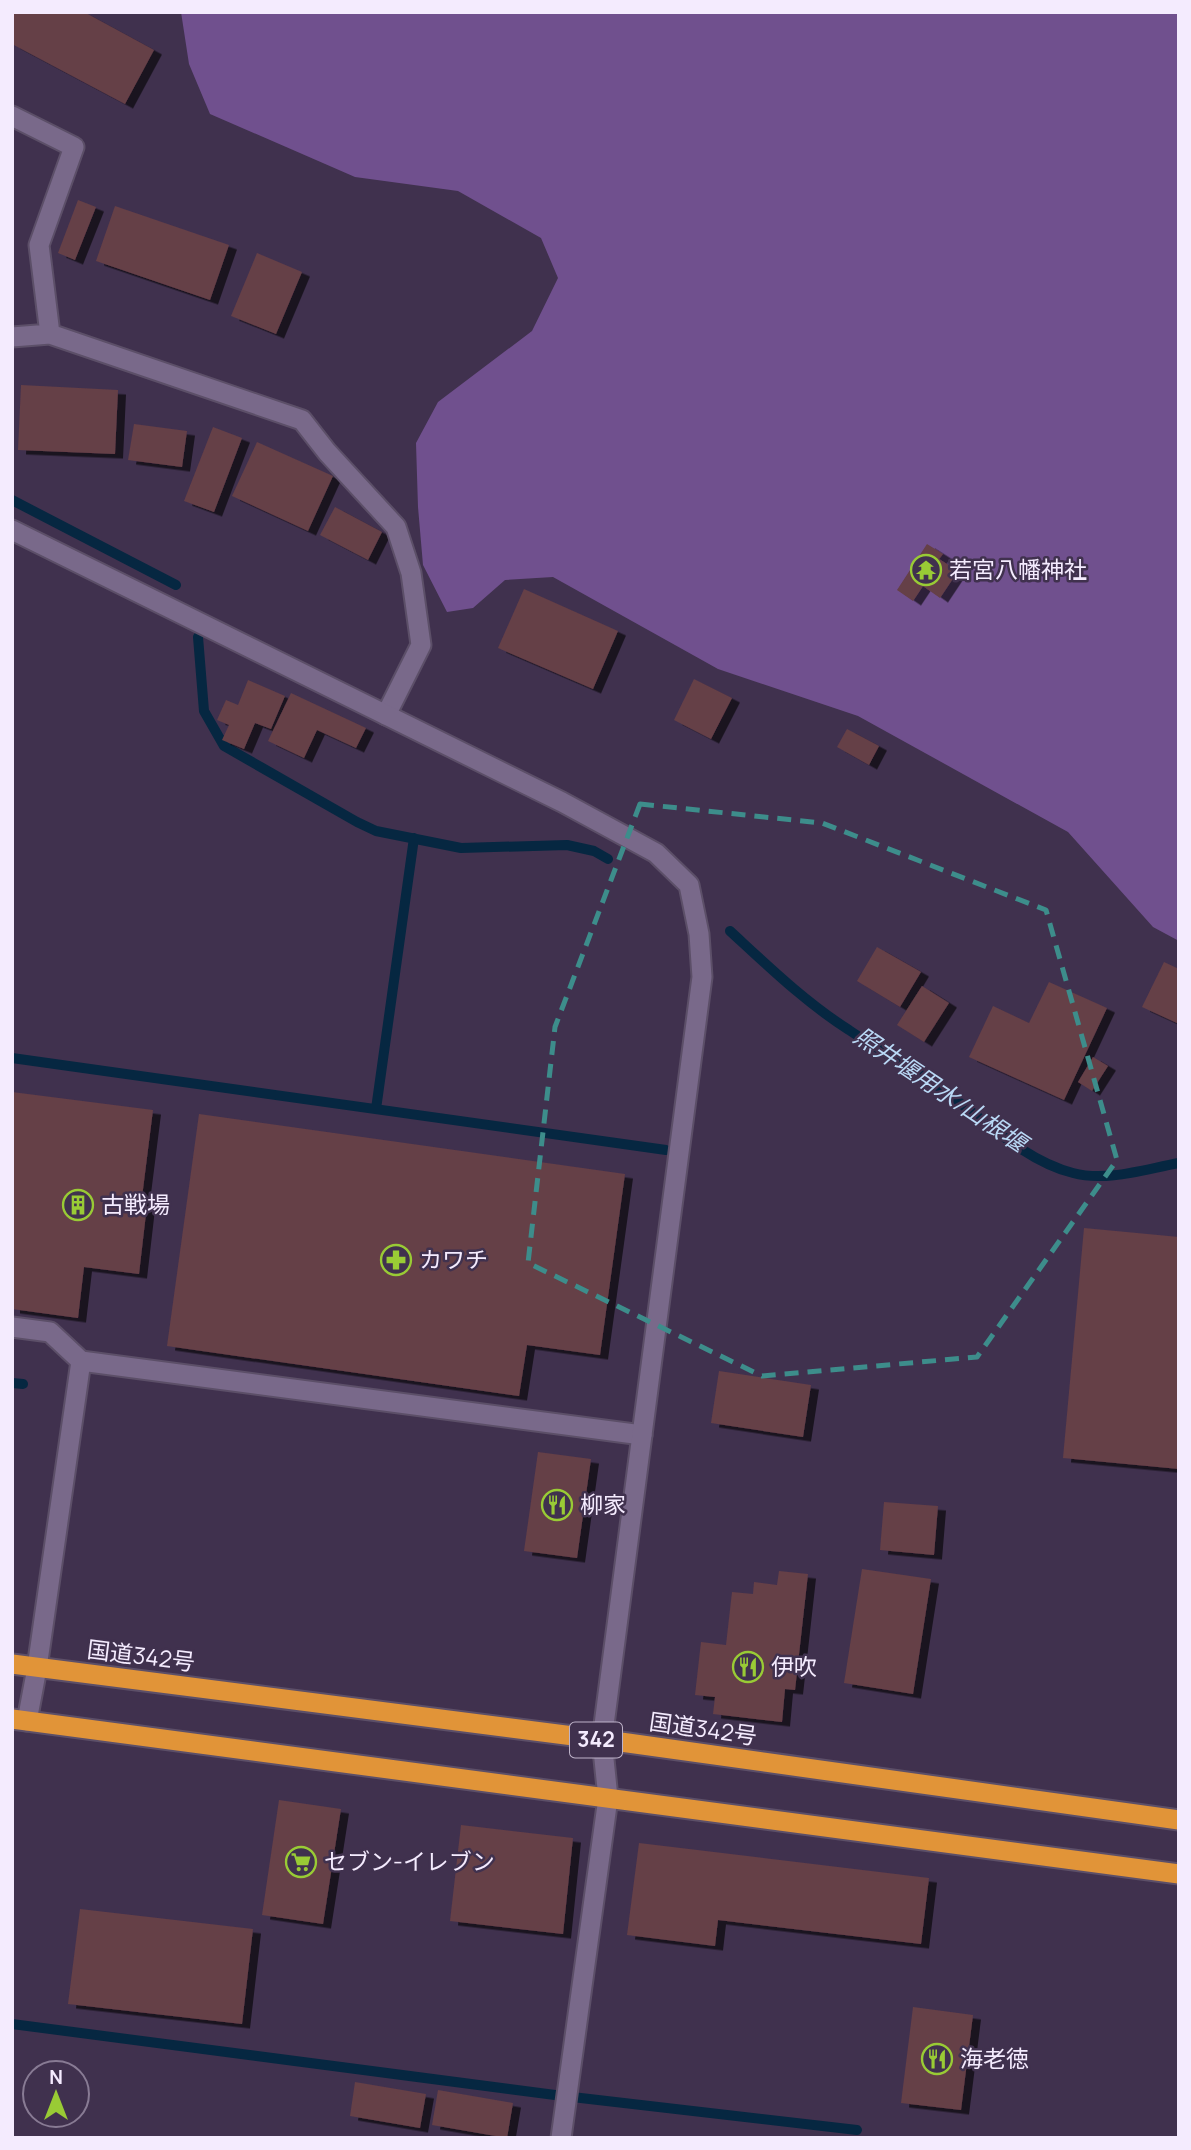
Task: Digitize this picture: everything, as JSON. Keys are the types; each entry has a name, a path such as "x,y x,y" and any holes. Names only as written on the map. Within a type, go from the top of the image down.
{"highway":[{"name":"国道342号","path":"12,1664 602,1740 1179,1820"},
{"path":"20,1720 1179,1874"}],"street":[{"path":"12,116 74,147 39,245 50,334"},
{"path":"12,337 50,334 302,420 327,452 396,527 411,573 421,645 386,715"},
{"path":"12,530 562,802 656,853 689,885 699,934 702,977 602,1740 608,1798 561,2138"},
{"path":"12,1327 50,1332 81,1361 642,1436"},
{"path":"20,1720 37,1668 81,1361"}],"highlighted area":[{"path":"640,804 822,823 1046,910 1117,1160 977,1357 762,1376 528,1263 555,1027"}],"shaded area":[{"path":"181,12 1179,12 1179,941 1153,927 1068,832 858,716 718,669 553,577 505,580 473,608 447,612 423,565 416,443 438,402 532,331 558,278 541,238 458,191 355,177 210,114 189,64"}],"building":[{"path":"12,12 84,12 154,50 125,104 12,44"},
{"path":"78,200 96,207 75,260 58,253"},
{"path":"115,206 229,245 210,300 96,261"},
{"path":"257,253 302,272 276,334 231,316"},
{"path":"21,385 118,390 115,454 18,450"},
{"path":"134,424 187,431 182,467 128,460"},
{"path":"213,427 242,438 214,512 184,501"},
{"path":"257,442 333,476 308,531 232,496"},
{"path":"335,507 382,532 368,560 320,535"},
{"path":"927,544 943,554 939,559 958,571 940,598 923,586 913,601 897,590"},
{"path":"524,589 618,631 593,689 498,648"},
{"path":"694,679 732,698 711,739 674,720"},
{"path":"248,680 285,696 271,729 255,723 244,749 222,740 229,725 217,720 226,700 238,705"},
{"path":"291,693 366,728 356,748 317,730 304,758 268,741"},
{"path":"847,729 879,746 869,765 837,747"},
{"path":"877,947 921,972 900,1007 857,981"},
{"path":"1164,962 1179,969 1179,1024 1142,1007"},
{"path":"1049,982 1107,1008 1064,1100 969,1057 993,1006 1029,1023"},
{"path":"922,986 949,1003 924,1042 897,1025"},
{"path":"1093,1057 1108,1066 1092,1091 1078,1082"},
{"name":"古戦場","path":"12,1092 153,1110 141,1205 147,1205 139,1274 84,1267 78,1318 12,1309"},
{"name":"カワチ","path":"199,1114 625,1174 600,1355 527,1345 519,1396 167,1346"},
{"path":"1084,1228 1179,1237 1179,1469 1063,1458"},
{"path":"719,1371 811,1385 803,1437 711,1423"},
{"name":"柳家","path":"538,1452 591,1459 577,1558 524,1551"},
{"path":"884,1502 938,1506 934,1555 880,1550"},
{"path":"862,1569 931,1579 913,1694 844,1683"},
{"name":"伊吹","path":"779,1571 808,1574 795,1690 785,1689 782,1722 713,1714 715,1697 695,1695 701,1642 726,1645 732,1592 753,1594 754,1582 777,1585"},
{"name":"セブン-イレブン","path":"279,1800 341,1809 323,1924 262,1915"},
{"path":"461,1825 573,1838 563,1934 450,1921"},
{"path":"639,1843 929,1878 921,1944 718,1920 715,1946 627,1935"},
{"path":"80,1909 253,1929 242,2024 68,2004"},
{"name":"海老徳","path":"913,2007 973,2015 961,2110 901,2103"},
{"path":"355,2082 426,2094 420,2128 350,2116"},
{"path":"438,2090 513,2103 507,2138 432,2125"}],"waterway":[{"name":"照井堰用水/山根堰","path":"12,500 176,585"},
{"name":"照井堰用水/山根堰","path":"198,637 204,711 224,746 357,822 376,831 461,848 567,845 594,851 608,859"},
{"path":"376,1109 414,838"},
{"name":"照井堰用水/山根堰","path":"730,931 817,1008 928,1079 1037,1159 1073,1173 1099,1176 1126,1174 1179,1163"},
{"path":"12,1058 666,1150"},
{"path":"12,1383 23,1384"},
{"path":"12,2024 555,2095 857,2130"}],"place":[{"name":"若宮八幡神社","path":"926,570"},
{"name":"古戦場","path":"78,1205"},
{"name":"カワチ","path":"396,1260"},
{"name":"柳家","path":"557,1505"},
{"name":"伊吹","path":"748,1667"},
{"name":"セブン-イレブン","path":"301,1862"},
{"name":"海老徳","path":"937,2059"}]}
